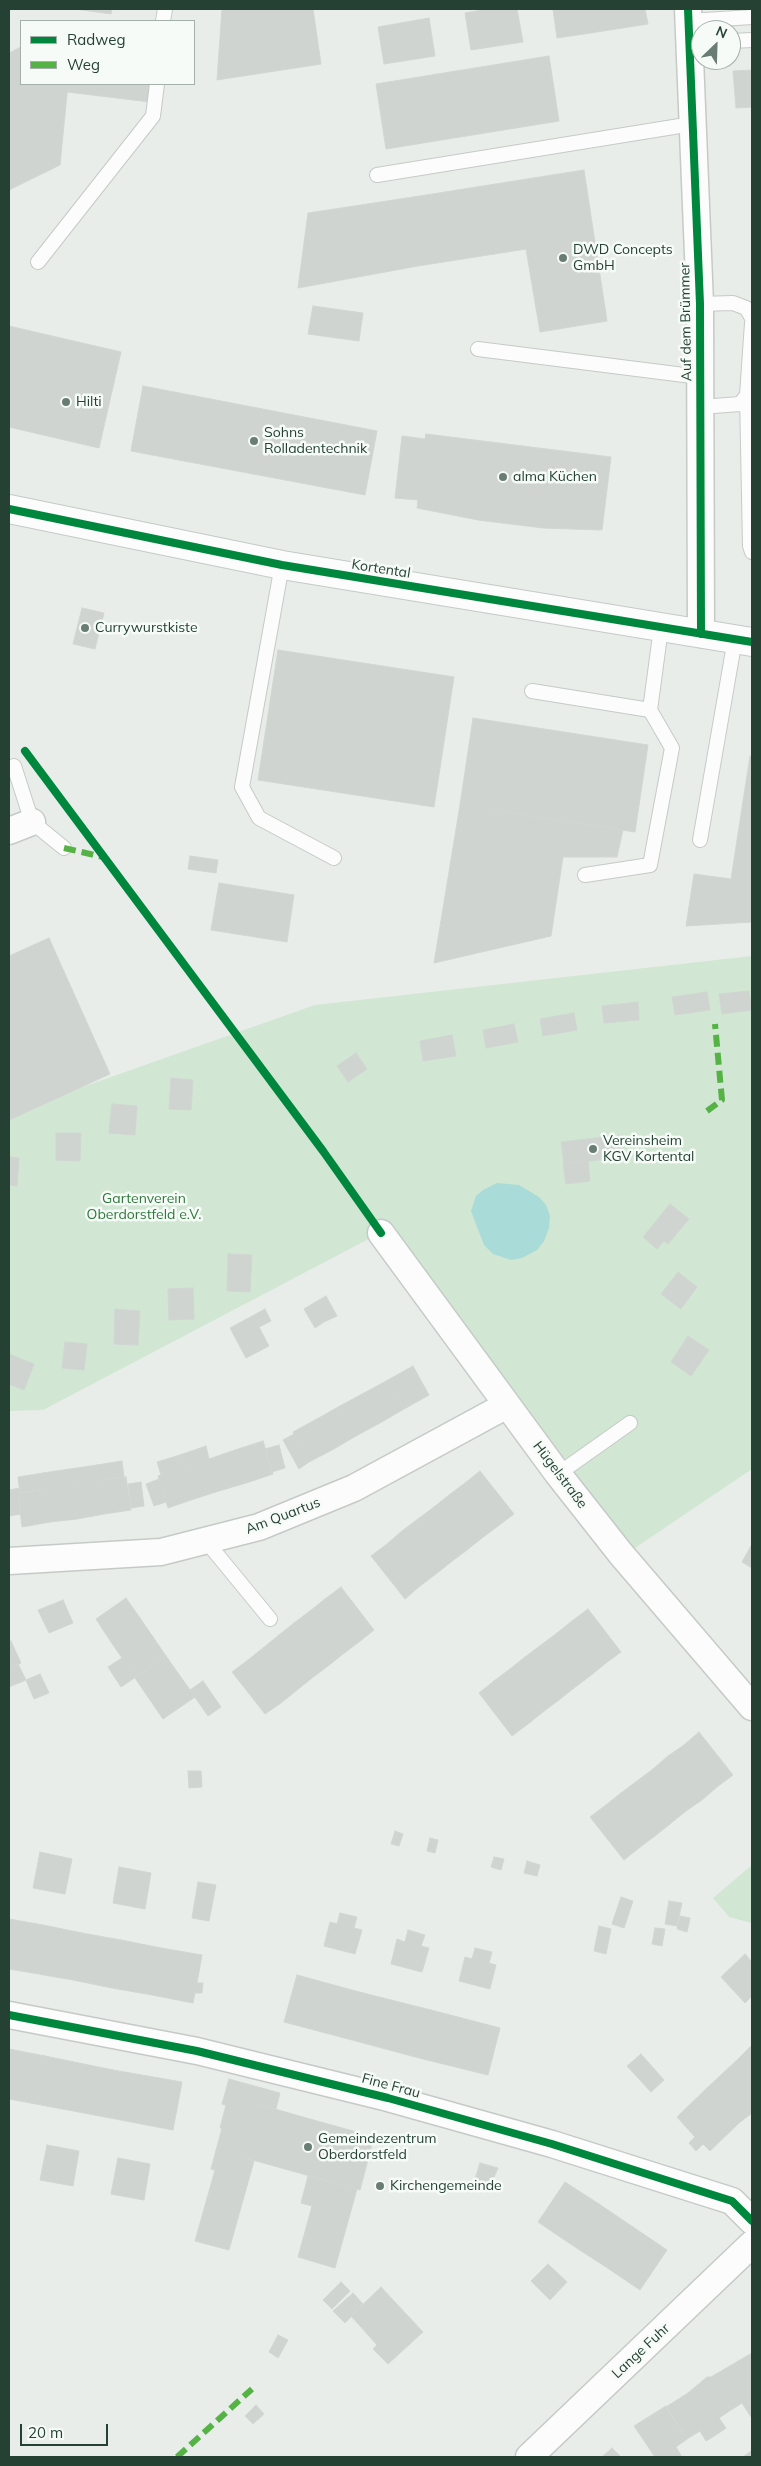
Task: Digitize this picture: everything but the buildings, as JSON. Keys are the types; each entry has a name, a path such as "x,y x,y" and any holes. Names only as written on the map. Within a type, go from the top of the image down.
{"street":[{"name":"Auf dem Brümmer","path":"692,70 692,124 700,304 701,634"},
{"name":"Kortental","path":"9,509 282,565 743,641"},
{"name":"Hügelstraße","path":"380,1233 558,1474 621,1554 752,1707"},
{"name":"Am Quartus","path":"9,1562 150,1553 259,1528 354,1488 507,1405"},
{"name":"Fine Frau","path":"9,2015 189,2049 388,2098 552,2144 732,2201 752,2221"},
{"name":"Lange Fuhr","path":"528,2457 752,2244"}],"lane":[{"path":"738,20 752,17"},
{"path":"38,262 153,116 156,85"},
{"path":"377,174 692,124"},
{"path":"700,304 733,303 746,308 752,318"},
{"path":"752,324 747,395 752,552"},
{"path":"478,349 700,378"},
{"path":"700,407 740,404 747,395"},
{"path":"282,565 242,787 259,818 334,858"},
{"path":"585,875 650,865 672,748 650,710 661,628"},
{"path":"700,840 743,641"},
{"path":"532,691 650,710"},
{"path":"14,766 20,827 64,848"},
{"path":"558,1474 630,1423"},
{"path":"206,1540 270,1619"}],"green space":[{"name":"Gartenverein Oberdorstfeld e.V.","path":"752,956 752,1469 623,1556 380,1233 43,1410 9,1411 9,1113 315,1005"},
{"path":"752,1865 752,1923 729,1917 713,1898"}],"water":[{"path":"497,1183 519,1185 539,1197 546,1205 550,1216 549,1228 544,1241 537,1250 522,1258 511,1260 493,1254 484,1245 471,1211 476,1196"}],"marked path":[{"path":"64,848 103,857"},
{"path":"707,1111 722,1100 715,1024"},
{"path":"177,2457 252,2389"}],"cycle path":[{"path":"688,9 700,304 701,634"},
{"path":"9,509 282,565 752,642"},
{"path":"25,751 323,1151 381,1233"},
{"path":"9,2015 197,2051 388,2098 552,2144 732,2201 752,2221"}],"place":[{"name":"DWD Concepts GmbH","path":"563,258"},
{"name":"Hilti","path":"66,402"},
{"name":"Sohns Rolladentechnik","path":"254,441"},
{"name":"alma Küchen","path":"503,477"},
{"name":"Currywurstkiste","path":"85,628"},
{"name":"Vereinsheim KGV Kortental","path":"593,1149"},
{"name":"Gemeindezentrum Oberdorstfeld","path":"308,2147"},
{"name":"Kirchengemeinde","path":"380,2186"}]}
